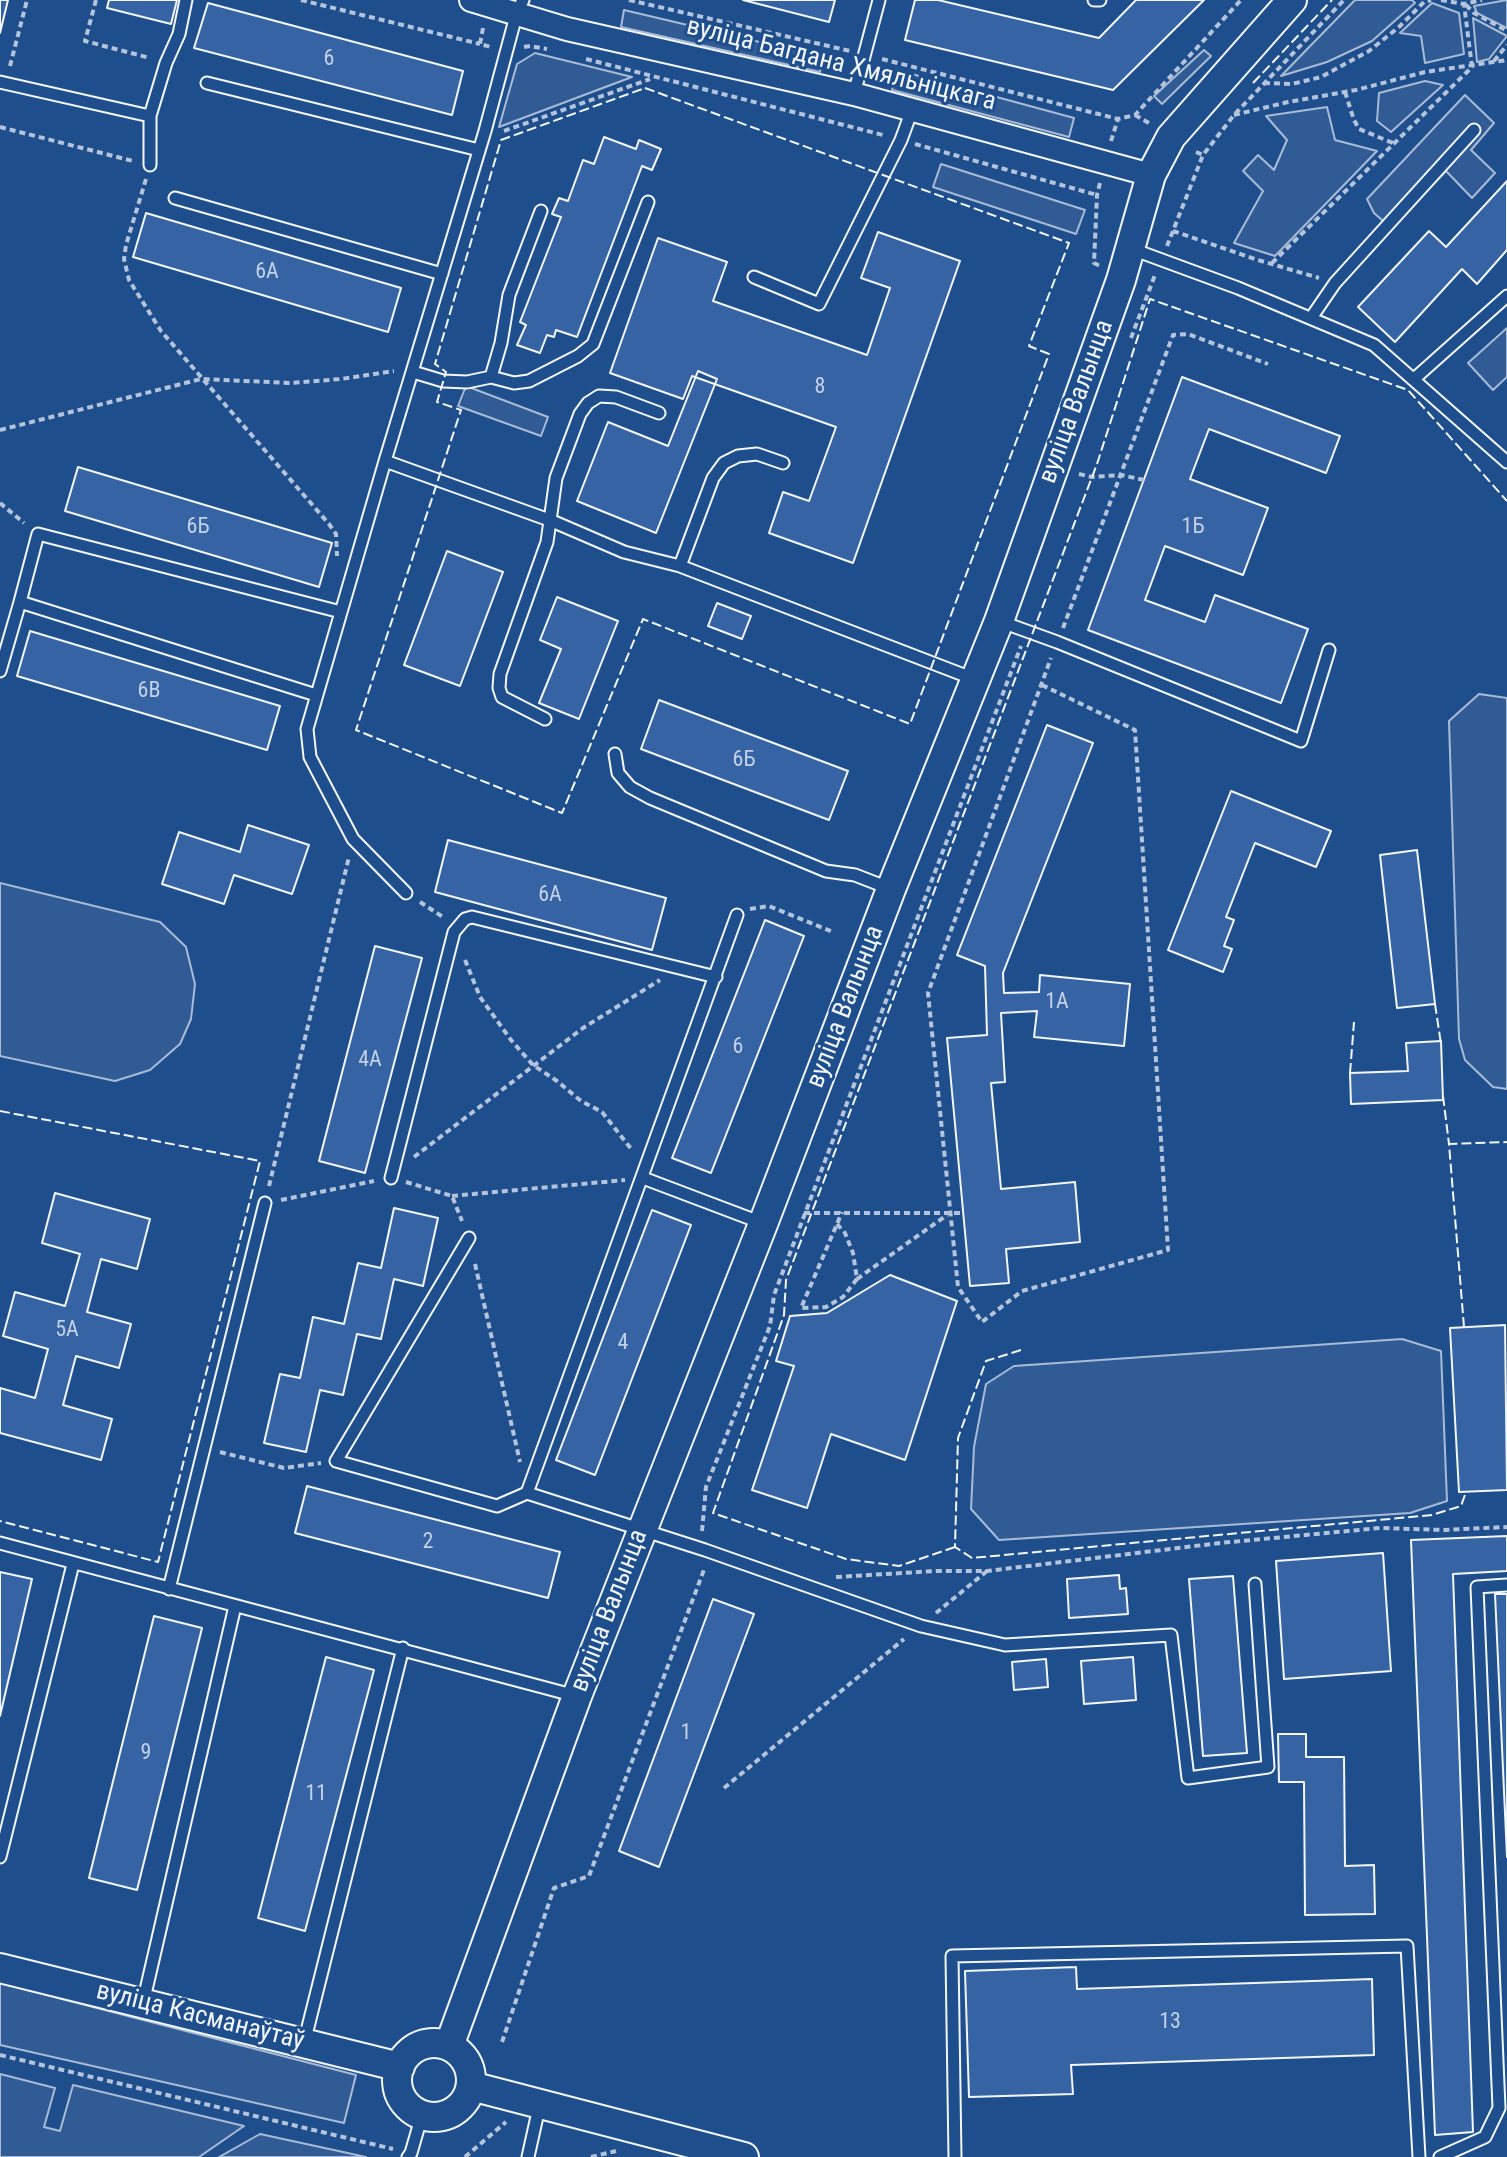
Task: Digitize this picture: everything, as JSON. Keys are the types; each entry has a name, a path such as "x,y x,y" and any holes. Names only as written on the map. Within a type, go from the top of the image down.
{"street":[{"name":"вуліца Валынца","path":"449,2046 577,1696 891,889 999,621 1132,249 1151,175 1171,137 1292,0"},
{"name":"вуліца Багдана Хмяльніцкага","path":"478,9 520,6 567,29 854,94 1151,175"},
{"name":"вуліца Касманаўтаў","path":"0,1968 400,2067"},
{"path":"432,2043 449,2046 458,2050 464,2058 471,2086 464,2102 455,2111 445,2116 422,2115 403,2100 398,2088 400,2067 409,2053 419,2046 432,2043"},
{"path":"471,2086 744,2157"}],"lane":[{"path":"150,165 150,116 166,63 179,34 186,0"},
{"path":"854,94 879,0"},
{"path":"1094,0 1100,0"},
{"path":"406,893 353,839 310,757 307,729 520,6"},
{"path":"3,83 150,116"},
{"path":"207,83 479,150"},
{"path":"754,277 819,304 901,140 912,110"},
{"path":"1311,318 1335,283 1474,130"},
{"path":"175,198 442,274"},
{"path":"413,372 443,381 467,382 491,377 514,383 529,381 578,356 593,344 648,202"},
{"path":"491,377 501,343 509,295 541,211"},
{"path":"1132,249 1374,345 1507,462"},
{"path":"1414,379 1507,296"},
{"path":"545,719 502,697 499,688 507,649 547,542 556,478 580,414 588,403 599,396 616,397 659,413"},
{"path":"680,566 713,478 724,463 738,456 757,454 783,463"},
{"path":"385,461 552,521 624,552 680,566 975,679"},
{"path":"0,671 38,534 341,612"},
{"path":"20,602 316,695"},
{"path":"999,621 1301,741 1329,650"},
{"path":"615,754 618,773 630,787 650,798 826,871 855,875 891,889"},
{"path":"527,1493 737,915"},
{"path":"392,1176 454,932 465,919 472,917 716,977"},
{"path":"643,1178 763,1224"},
{"path":"169,1589 265,1203"},
{"path":"469,1238 336,1461 497,1506 527,1493 705,1550 921,1626 1005,1645 1171,1635 1188,1778 1268,1767 1255,1584"},
{"path":"0,1543 577,1696"},
{"path":"0,1857 73,1564"},
{"path":"1440,2157 1485,2137 1503,2107 1477,1587 1507,1585"},
{"path":"143,2003 235,1606"},
{"path":"304,2043 403,1648"},
{"path":"955,2157 952,1956 1407,1946 1419,2157"},
{"path":"528,2157 540,2102"},
{"path":"410,2155 422,2115"}],"path":[{"path":"3,83 27,0"},
{"path":"96,0 85,41 166,63"},
{"path":"301,0 498,49"},
{"path":"629,0 1118,119 1135,115 1241,0"},
{"path":"1166,249 1203,155 1234,115 1344,0"},
{"path":"1264,83 1292,84 1321,77 1369,51 1423,1 1431,0"},
{"path":"1441,0 1464,4 1482,0"},
{"path":"1464,4 1507,31"},
{"path":"1464,4 1472,67"},
{"path":"478,9 480,44"},
{"path":"1492,63 1507,45"},
{"path":"515,53 530,46 560,52"},
{"path":"576,56 901,140 1097,195"},
{"path":"1234,115 1425,72 1507,60"},
{"path":"1272,263 1472,67"},
{"path":"494,135 652,78"},
{"path":"1345,92 1359,129 1393,143"},
{"path":"1135,115 1149,123"},
{"path":"1111,144 1118,119"},
{"path":"0,127 150,165 126,245 125,265 129,280 161,331 329,524 336,534 337,557"},
{"path":"1196,152 1203,155"},
{"path":"1101,179 1097,195 1094,263 1102,267"},
{"path":"1173,231 1335,283"},
{"path":"1128,343 1156,274"},
{"path":"1042,685 1135,730 1168,1250 1022,1291 982,1322 958,1287 928,993 1057,642 1173,335 1188,334 1268,364"},
{"path":"0,430 201,379 291,383 404,370 413,372"},
{"path":"1074,487 1079,474 1092,477 1121,475 1144,480"},
{"path":"0,503 38,534"},
{"path":"502,2042 554,1888 589,1876 707,1561 702,1536 706,1487 770,1326 774,1295 804,1213 1027,632"},
{"path":"265,1203 353,839"},
{"path":"406,893 441,914 454,932 480,997 511,1040 533,1065 581,1101 602,1112 629,1145 643,1178 452,1196"},
{"path":"737,915 755,906 769,906 833,932"},
{"path":"392,1176 583,1028 680,967"},
{"path":"842,1212 801,1308 826,1307 843,1297 857,1279 949,1214"},
{"path":"804,1213 963,1213"},
{"path":"837,1224 845,1233 853,1253 857,1279"},
{"path":"204,1448 284,1468 336,1461"},
{"path":"829,1578 987,1571 1366,1529 1507,1527"},
{"path":"724,1788 987,1571"},
{"path":"0,2055 410,2155"},
{"path":"465,2157 510,2118"}],"shaded area":[{"path":"1355,0 1412,0 1415,3 1372,41 1327,62 1281,76"},
{"path":"1507,0 1507,28 1477,13 1474,6"},
{"path":"1432,3 1459,13 1464,54 1425,63 1421,36 1400,33"},
{"path":"624,10 823,57 820,72 621,27"},
{"path":"1473,18 1507,36 1489,59 1477,62"},
{"path":"1204,50 1211,56 1162,104 1154,96"},
{"path":"535,53 632,77 499,127 517,64"},
{"path":"897,70 1074,118 1069,137 892,90"},
{"path":"1425,81 1443,85 1391,132 1377,121 1379,93"},
{"path":"1465,95 1494,123 1471,150 1495,173 1472,198 1446,171 1391,228 1374,213 1367,199"},
{"path":"1327,107 1335,140 1377,151 1275,256 1234,243 1263,191 1243,171 1258,155 1274,170 1287,140 1266,116"},
{"path":"941,164 1085,210 1076,234 933,187"},
{"path":"1507,328 1507,377 1493,390 1468,363"},
{"path":"466,386 548,417 541,436 458,406"},
{"path":"1479,694 1507,698 1507,1089 1493,1087 1465,1060 1459,1039 1449,721"},
{"path":"0,883 160,922 186,947 195,984 191,1019 180,1044 150,1070 115,1081 0,1056"},
{"path":"1402,1339 1441,1351 1447,1501 1410,1513 999,1540 971,1509 974,1447 986,1384 1014,1366"},
{"path":"0,1983 356,2075 344,2123 0,2045"},
{"path":"0,2074 55,2088 44,2127 60,2131 73,2085 244,2126 199,2157 0,2157"},
{"path":"260,2134 366,2157 219,2157"}],"building":[{"path":"0,0 8,0 0,33"},
{"path":"109,0 177,0 171,24 107,8"},
{"path":"743,0 835,0 829,22"},
{"path":"915,0 938,0 1099,38 1136,0 1204,0 1113,90 905,40"},
{"path":"208,3 463,71 452,115 194,48"},
{"path":"604,137 636,149 639,140 661,149 652,170 642,166 577,337 556,330 554,337 547,335 540,353 517,345 526,325 520,322 561,217 552,214 559,198 568,201 583,160 594,164"},
{"path":"1507,181 1507,250 1477,284 1462,269 1395,342 1358,307 1429,231 1446,247"},
{"path":"146,213 401,288 388,332 133,257"},
{"path":"878,232 960,261 853,563 769,533 783,492 809,501 836,427 692,376 683,399 610,373 658,238 727,262 713,301 867,355 890,288 861,278"},
{"path":"698,371 717,379 656,533 577,501 608,422 668,446"},
{"path":"1182,377 1340,436 1326,473 1209,429 1190,479 1268,508 1243,575 1165,546 1145,600 1205,622 1215,595 1308,629 1281,703 1088,630"},
{"path":"78,467 332,543 319,587 65,511"},
{"path":"447,551 503,572 460,686 404,665"},
{"path":"557,597 618,621 579,719 539,703 561,649 540,640"},
{"path":"717,603 751,616 742,639 708,626"},
{"path":"30,631 280,706 267,750 17,676"},
{"path":"659,700 848,771 829,820 641,749"},
{"path":"1047,725 1093,743 1003,973 1004,993 1039,992 1040,975 1130,984 1124,1046 1034,1037 1037,1011 1001,1013 1005,1082 991,1083 1001,1189 1075,1182 1080,1242 1006,1249 1009,1283 970,1286 947,1038 987,1035 985,966 957,955"},
{"path":"1231,791 1331,831 1316,867 1255,843 1226,917 1234,920 1224,946 1232,949 1223,972 1168,950"},
{"path":"248,825 309,845 292,894 234,875 224,904 162,884 179,832 240,852"},
{"path":"448,840 666,898 652,950 435,892"},
{"path":"1417,850 1435,1004 1397,1008 1380,855"},
{"path":"765,920 804,936 711,1173 672,1158"},
{"path":"375,946 422,958 365,1173 319,1161"},
{"path":"1441,1041 1443,1100 1351,1104 1350,1073 1408,1071 1406,1043"},
{"path":"55,1193 150,1219 137,1269 101,1259 87,1312 131,1324 119,1368 76,1356 63,1405 112,1419 101,1460 0,1433 0,1388 35,1398 48,1349 3,1336 15,1292 65,1306 80,1254 42,1243"},
{"path":"394,1208 438,1218 423,1286 394,1279 381,1339 357,1334 343,1395 320,1390 306,1452 264,1443 280,1374 300,1378 313,1317 344,1324 358,1263 381,1268"},
{"path":"652,1210 691,1225 595,1475 556,1460"},
{"path":"890,1275 957,1301 905,1460 831,1434 807,1508 752,1490 794,1366 776,1361 790,1316 827,1313"},
{"path":"1505,1325 1507,1490 1459,1492 1450,1328"},
{"path":"307,1486 560,1552 548,1598 295,1533"},
{"path":"1507,1536 1507,1571 1453,1574 1473,2132 1435,2135 1411,1540"},
{"path":"1383,1553 1391,1671 1284,1679 1276,1561"},
{"path":"0,1572 32,1579 0,1716"},
{"path":"1119,1575 1120,1589 1126,1588 1128,1614 1069,1618 1067,1579"},
{"path":"1233,1576 1247,1753 1203,1756 1189,1579"},
{"path":"1495,1594 1507,1594 1507,1857"},
{"path":"713,1599 754,1614 659,1867 619,1851"},
{"path":"154,1616 202,1628 137,1890 89,1878"},
{"path":"326,1657 374,1670 305,1931 258,1918"},
{"path":"1133,1657 1136,1700 1084,1704 1081,1661"},
{"path":"1046,1659 1048,1687 1014,1690 1012,1662"},
{"path":"1278,1734 1306,1734 1306,1757 1344,1757 1345,1866 1374,1865 1375,1914 1305,1915 1304,1782 1279,1782"},
{"path":"1076,1967 1077,1989 1372,1979 1374,2055 1071,2065 1073,2094 969,2097 965,1971"}],"fence":[{"path":"1253,83 1332,0"},
{"path":"645,88 1069,243 1029,346 1049,354 910,724 643,619 562,813 356,730 461,410 437,402 446,372 435,364 501,140 645,88"},
{"path":"955,1547 899,1566 846,1559 713,1513 784,1315 786,1280 1097,464 1150,299 1408,390 1507,501"},
{"path":"1435,1004 1441,1044"},
{"path":"1350,1073 1354,1022"},
{"path":"1443,1096 1449,1144"},
{"path":"0,1111 260,1161 158,1562 0,1521"},
{"path":"1464,1327 1449,1144 1507,1142"},
{"path":"1021,1350 986,1361 958,1438 955,1547 972,1558 1432,1515 1461,1506 1466,1492"}]}
